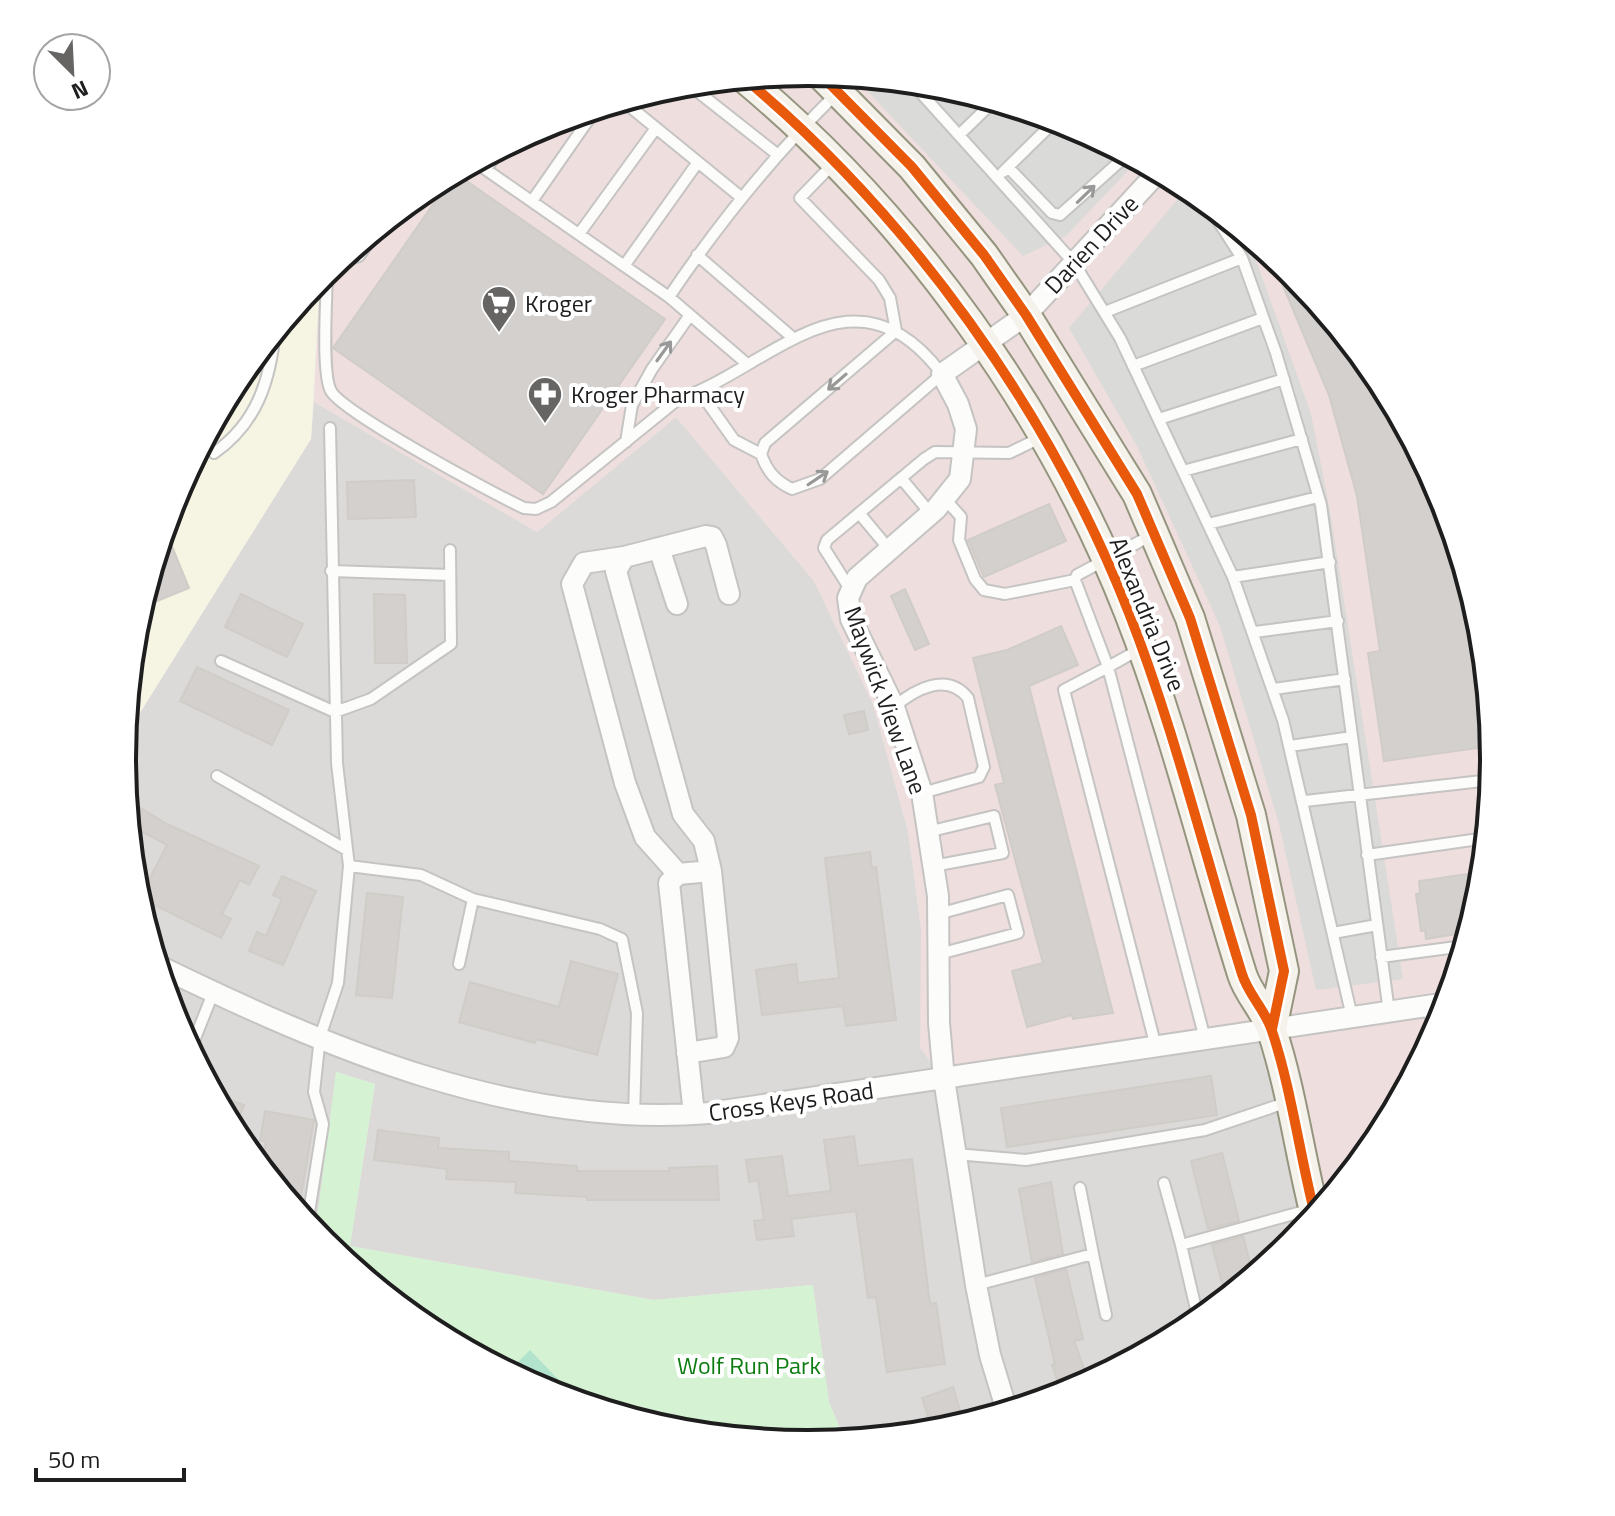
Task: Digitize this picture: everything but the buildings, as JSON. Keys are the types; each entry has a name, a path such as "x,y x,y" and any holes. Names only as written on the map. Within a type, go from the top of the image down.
{"main road":[{"name":"Alexandria Drive","path":"833,87 948,209 1026,315 1137,494 1190,618 1251,815 1284,971 1272,1029"},
{"name":"Alexandria Drive","path":"755,88 801,128 880,212 985,344 1042,438 1105,557 1179,752 1243,978 1272,1029 1312,1202"}],"street":[{"name":"Darien Drive","path":"985,344 1026,315 1151,180"},
{"path":"942,374 985,344"},
{"name":"Maywick View Lane","path":"942,374 964,418 966,451 960,479 938,506 857,578 850,589 851,619 894,707 922,793 938,914 939,1023 944,1079 976,1285 990,1355 1004,1400"},
{"path":"678,874 645,837 625,783 572,584 584,563 712,537 729,594"},
{"path":"659,548 677,604"},
{"path":"624,557 616,571 639,657 683,814 704,841 711,871 728,1038 724,1047 687,1053"},
{"path":"694,1114 669,883 678,874 711,871"},
{"name":"Cross Keys Road","path":"170,972 213,993 320,1037 471,1090 535,1103 634,1116 694,1114 1432,1005"}],"lane":[{"path":"669,297 697,255 801,128 826,86"},
{"path":"702,95 778,155"},
{"path":"933,98 960,134 1074,263 1105,312 1233,577 1274,689 1305,801 1352,1017"},
{"path":"633,109 742,198"},
{"path":"960,134 985,110"},
{"path":"532,201 586,124"},
{"path":"579,234 656,128"},
{"path":"998,177 1046,130"},
{"path":"624,266 698,162"},
{"path":"835,162 800,198 879,280 890,298 896,331"},
{"path":"1008,167 1052,213 1060,215 1068,212 1119,163"},
{"path":"486,169 669,297 746,363"},
{"path":"1228,234 1242,258 1284,379 1318,497 1330,562 1389,1012"},
{"path":"697,255 793,338"},
{"path":"1105,312 1242,258"},
{"path":"327,288 327,378 334,395 493,494 524,508 544,506 677,400 700,392 793,338 826,325 854,322 880,324 896,331 927,354 942,374 807,486 792,489 779,483 766,467 761,454 765,443 896,331"},
{"path":"626,442 632,405 652,369 690,315"},
{"path":"1133,366 1263,318"},
{"path":"214,453 237,436 256,411 269,356"},
{"path":"1159,419 1284,379"},
{"path":"700,392 734,440 761,454"},
{"path":"310,1209 323,1124 314,1092 320,1037 338,983 349,866 335,712 330,428"},
{"path":"850,589 824,548 827,540 901,478 935,452 1009,453 1042,438"},
{"path":"1183,471 1302,439"},
{"path":"901,478 938,506 961,517 959,540 975,579 984,590 1005,594 1075,580 1080,571 1154,534"},
{"path":"1208,524 1318,497"},
{"path":"859,513 889,549"},
{"path":"221,661 335,712 371,699 451,644 450,550"},
{"path":"1233,577 1330,562"},
{"path":"331,571 450,575"},
{"path":"1075,580 1108,667 1205,1039"},
{"path":"1255,632 1338,621"},
{"path":"1142,648 1064,690 1156,1047"},
{"path":"1274,689 1345,679"},
{"path":"894,707 913,690 927,686 950,685 961,689 968,698 984,767 979,777 922,793"},
{"path":"1290,746 1352,737"},
{"path":"217,776 347,850"},
{"path":"1305,801 1479,781"},
{"path":"927,832 994,816 1003,853 933,866"},
{"path":"1367,855 1475,840"},
{"path":"349,866 421,875 473,899 600,929 622,939 637,1013 634,1116"},
{"path":"938,914 1008,895 1018,933 939,954"},
{"path":"459,964 473,899"},
{"path":"1333,933 1377,925"},
{"path":"1381,957 1452,948"},
{"path":"196,1035 213,993"},
{"path":"955,1154 1026,1160 1205,1130 1288,1102"},
{"path":"1164,1183 1195,1307"},
{"path":"1080,1188 1106,1315"},
{"path":"1181,1245 1299,1216"},
{"path":"976,1285 1093,1254"}],"shaded area":[{"path":"808,86 851,87 939,99 1024,122 1105,155 1181,199 1217,225 1283,283 1313,315 1341,349 1389,422 1410,461 1444,542 1457,584 1474,670 1480,758 1478,802 1474,846 1457,932 1444,974 1410,1055 1389,1094 1341,1167 1313,1201 1271,1029 944,1079 920,1048 921,928 908,831 873,704 814,581 676,417 537,532 314,402 319,297 364,253 434,199 510,155 591,122 676,99 764,87"},
{"path":"865,89 939,99 981,109 1065,137 1130,168 1066,236 1023,256"},
{"path":"1179,198 1255,256 1311,414 1330,511 1403,979 1316,990 1279,824 1220,626 1137,446 1069,328"},
{"path":"319,297 311,439 137,718 148,627 171,542 187,501 205,461 249,385 274,349"},
{"path":"314,402 537,532 676,417 814,581 873,704 908,831 921,928 922,986 1272,1029 1313,1201 1251,1263 1217,1291 1181,1317 1105,1361 1065,1379 981,1407 939,1417 851,1429 840,1429 829,1402 812,1285 654,1300 350,1246 375,1084 337,1072 317,1217 274,1167 249,1131 205,1055 187,1015 158,932 141,846 137,802 137,718 311,439"}],"green space":[{"name":"Wolf Run Park","path":"336,1072 375,1084 350,1246 654,1300 813,1285 829,1402 840,1429 764,1429 676,1417 634,1407 550,1379 510,1361 434,1317 364,1263 317,1217"},
{"path":"530,1350 562,1383 550,1379 516,1364"}],"cycle path":[{"path":"832,87 912,167 984,255 1026,315 1137,494 1190,618 1251,815 1284,971 1272,1029"},
{"path":"755,88 805,132 863,192 918,255 970,322 1017,392 1097,538 1129,613 1161,702 1242,974 1272,1031 1312,1202"}],"place":[{"name":"Kroger","path":"499,334"},
{"name":"Kroger Pharmacy","path":"545,425"}]}
